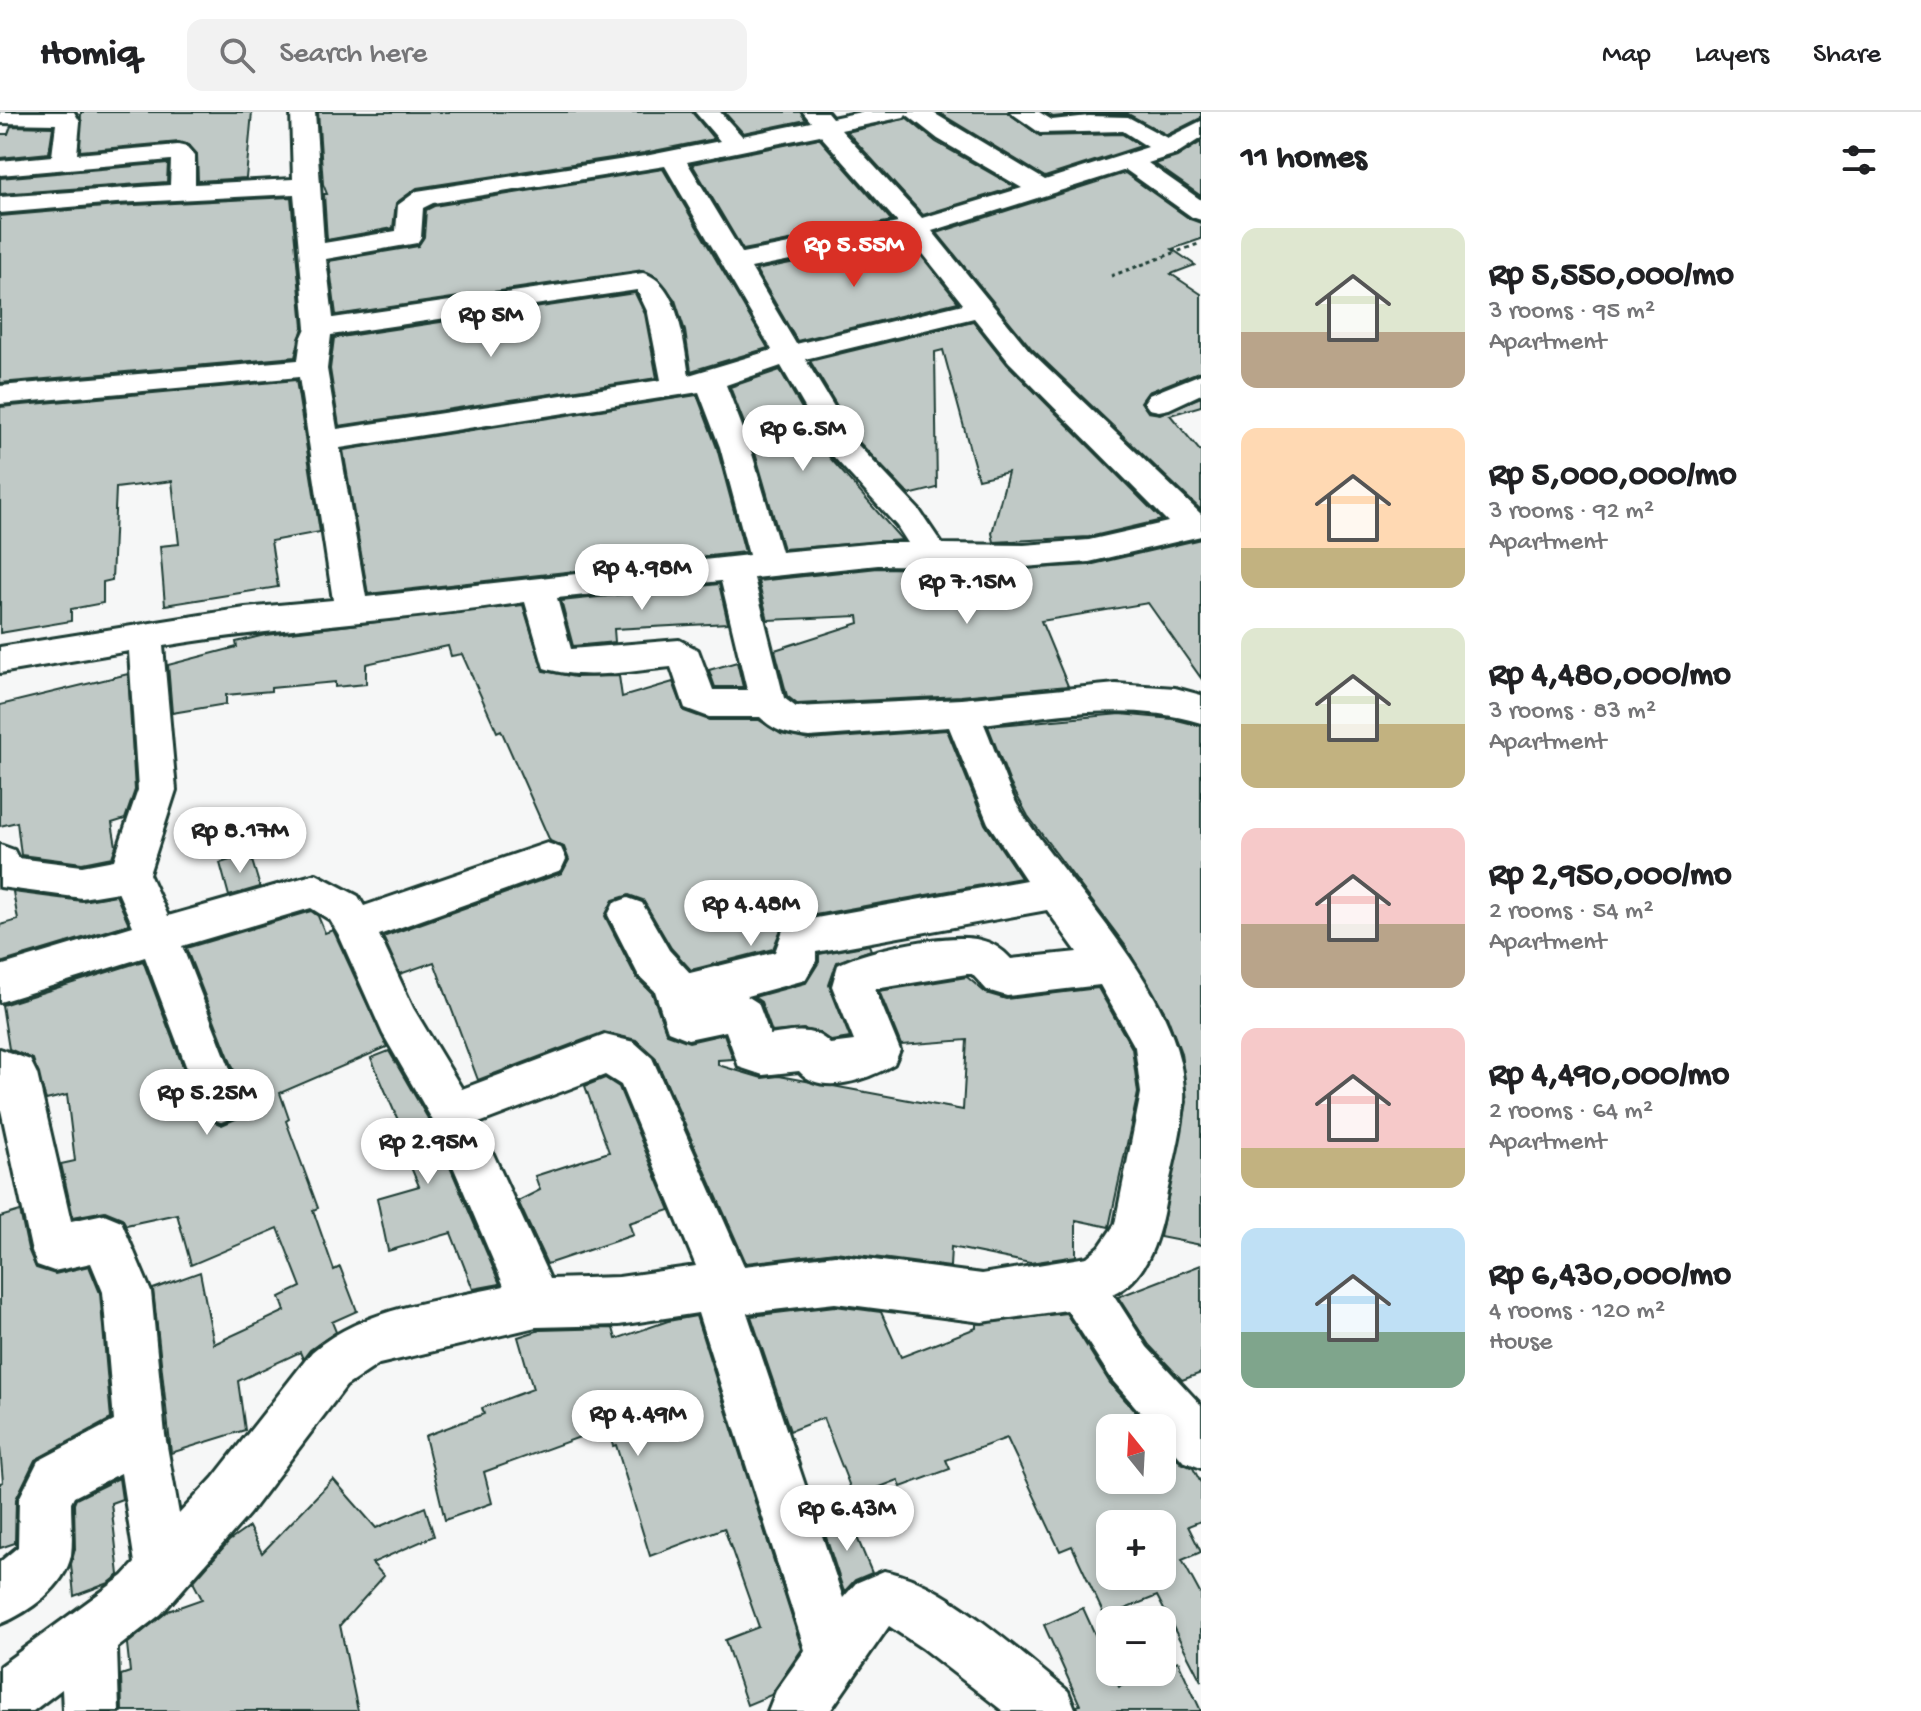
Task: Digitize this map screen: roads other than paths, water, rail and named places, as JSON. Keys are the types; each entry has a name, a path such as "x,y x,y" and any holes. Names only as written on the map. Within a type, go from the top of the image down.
{"street":[{"path":"707,112 736,144"},
{"path":"312,253 408,237 411,205 426,196 672,157 736,144 820,119 896,112"},
{"path":"917,112 939,131 1016,171 1043,190"},
{"path":"1022,112 1043,126 1053,128 1089,123 1128,124 1167,149"},
{"path":"306,113 306,186 320,328 313,346 314,367 352,611"},
{"path":"0,116 66,117 64,163"},
{"path":"820,119 916,227 1019,356 1196,526"},
{"path":"734,263 916,227 1130,162 1167,149 1201,128"},
{"path":"0,168 178,152 183,156 182,192"},
{"path":"672,157 844,449 908,518 934,557"},
{"path":"1130,162 1201,212"},
{"path":"0,205 306,186"},
{"path":"320,328 643,281 651,287 669,340 676,386"},
{"path":"324,441 710,381 789,354 980,308"},
{"path":"0,395 314,367"},
{"path":"710,381 735,447 768,704"},
{"path":"1159,402 1201,383"},
{"path":"0,660 245,620 463,600 538,588 878,554 1024,556 1089,551 1196,526"},
{"path":"538,588 556,659 578,663 679,653 686,659 698,698 709,703 768,704 786,720 809,723 961,713 1140,695 1180,701 1201,709"},
{"path":"145,636 157,790 129,874 158,937 221,1102"},
{"path":"0,1701 142,1595 231,1496 314,1387 344,1356 372,1341 536,1303 619,1301 835,1279 982,1298 1078,1284 1102,1275 1117,1263 1137,1232 1163,1093 1156,1044 1149,1026 1111,966 1007,823 961,713"},
{"path":"355,926 547,859"},
{"path":"0,861 2,869 8,873 82,882 129,874"},
{"path":"0,984 297,894 316,891 344,908 355,926 398,1021 452,1113 536,1303"},
{"path":"678,994 790,967 795,961 797,942 805,937 1059,891"},
{"path":"628,915 654,963 669,976 685,1019 735,1010 740,1013 757,1055 801,1049 811,1052 820,1064 831,1065 869,1057 879,1050 853,986 853,978 858,975 912,963 975,957 986,961 1007,978 1111,966"},
{"path":"452,1113 605,1055 619,1056 637,1072 722,1289 834,1653"},
{"path":"0,1069 15,1074 54,1248 104,1237 127,1292 140,1435 163,1572"},
{"path":"1078,1284 1130,1364 1201,1443"},
{"path":"0,1597 33,1570 44,1556 45,1499 56,1479 140,1435"},
{"path":"796,1711 870,1606 886,1598 943,1629 1048,1711"},
{"path":"89,1635 91,1711"}]}
